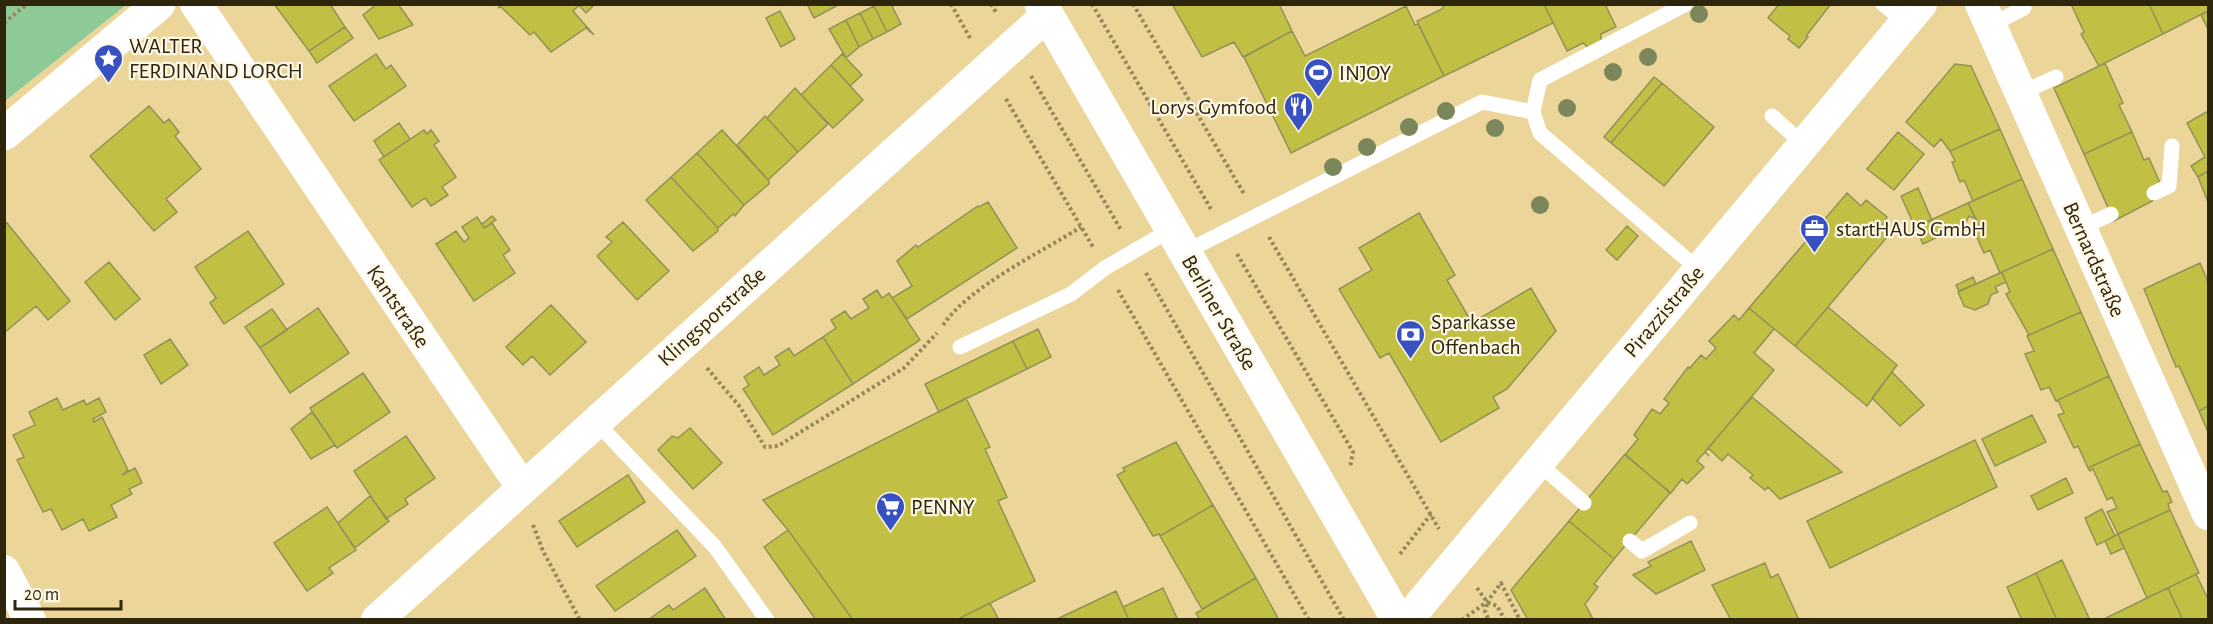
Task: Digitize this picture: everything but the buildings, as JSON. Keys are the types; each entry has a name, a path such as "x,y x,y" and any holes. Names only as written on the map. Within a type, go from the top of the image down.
{"main road":[{"path":"4,134 159,4"},
{"name":"Berliner Straße","path":"1044,10 1398,620"}],"street":[{"name":"Kantstraße","path":"196,4 522,487"},
{"name":"Klingsporstraße","path":"377,620 987,67 1044,10"},
{"name":"Pirazzistraße","path":"1407,620 1456,558 1803,144 1903,11"},
{"name":"Bernardstraße","path":"1986,15 2208,514"},
{"path":"4,571 30,620"}],"lane":[{"path":"1686,4 1540,80 1533,112 1540,133 1698,269"},
{"path":"1986,15 2024,8"},
{"path":"2021,93 2056,77"},
{"path":"960,347 1071,294 1105,268 1133,251 1224,232 1482,102 1533,112"},
{"path":"1772,116 1803,144"},
{"path":"2154,193 2169,186 2172,146"},
{"path":"2081,228 2111,214"},
{"path":"595,422 715,547 767,620"},
{"path":"1537,462 1584,503"},
{"path":"1630,541 1642,551 1690,523"}],"path":[{"path":"4,23 27,4"},
{"path":"951,4 1309,620"},
{"path":"1092,4 1353,452 1349,475"},
{"path":"1133,4 1456,558"},
{"path":"1031,75 1344,620"},
{"path":"684,341 740,407 765,447 778,446 904,368 940,330 955,308 1081,227"},
{"path":"522,487 543,551 580,620"},
{"path":"1462,619 1487,602 1501,584 1520,620"},
{"path":"1487,602 1485,612 1489,620"},
{"path":"1487,602 1497,606 1505,620"}],"green space":[{"path":"5,4 126,4 126,5 5,101"}],"place":[{"name":"WALTER FERDINAND LORCH","path":"108,84"},
{"name":"INJOY","path":"1318,98"},
{"name":"Lorys Gymfood","path":"1298,132"},
{"name":"startHAUS GmbH","path":"1815,254"},
{"name":"Sparkasse Offenbach","path":"1410,360"},
{"name":"PENNY","path":"890,532"}]}
